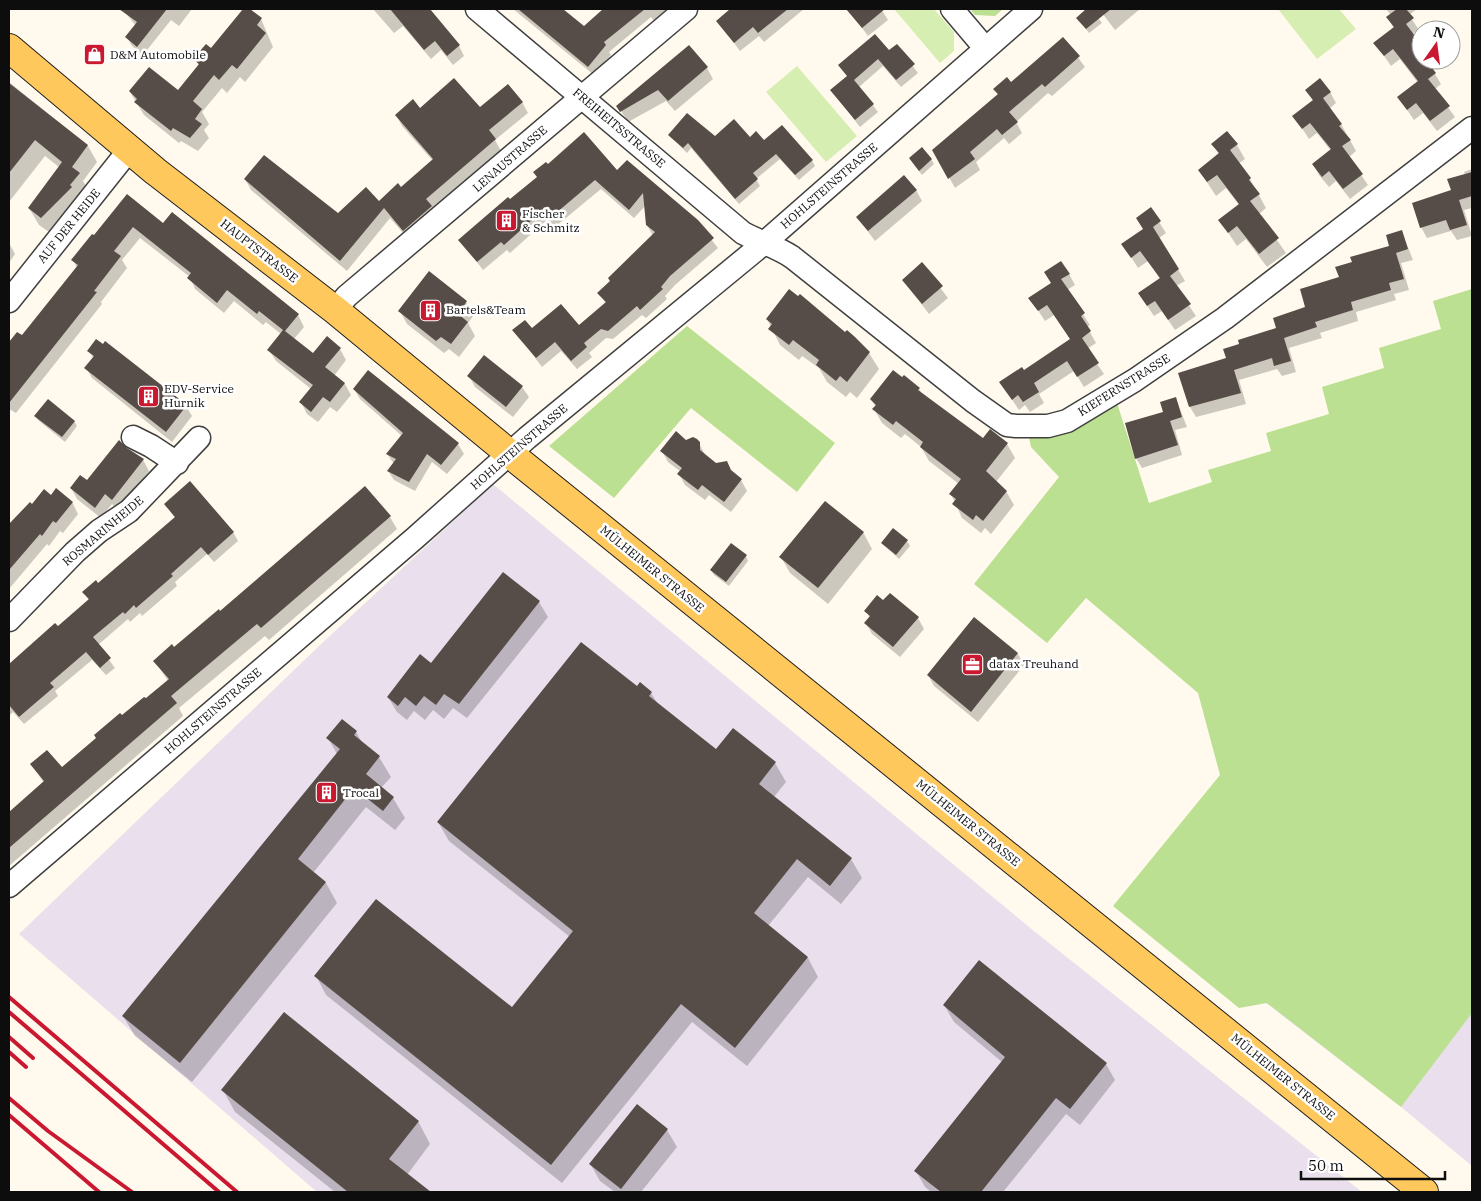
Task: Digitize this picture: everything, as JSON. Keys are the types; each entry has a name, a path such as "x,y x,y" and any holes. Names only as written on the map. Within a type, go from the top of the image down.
{"main road":[{"name":"HAUPTSTRASSE","path":"9,48 129,150 335,310 510,454"},
{"name":"MÜLHEIMER STRASSE","path":"510,454 1424,1192"}],"street":[{"name":"FREIHEITSSTRASSE","path":"477,9 743,234 763,244"},
{"name":"LENAUSTRASSE","path":"335,310 347,296 686,9"},
{"path":"952,9 985,48"},
{"name":"HOHLSTEINSTRASSE","path":"9,886 510,454 763,244 1031,9"},
{"name":"KIEFERNSTRASSE","path":"763,244 778,248 792,257 965,395 997,418 1016,426 1048,426 1068,421 1135,380 1225,318 1472,128"},
{"name":"AUF DER HEIDE","path":"9,301 129,150"},
{"path":"133,437 177,463"},
{"name":"ROSMARINHEIDE","path":"9,620 75,552 99,531 129,511 199,438"}],"shaded area":[{"path":"493,484 1034,931 1362,1192 317,1192 19,934 319,646"},
{"path":"1472,920 1472,1166 1401,1107 1266,1003"}],"green space":[{"path":"894,9 934,9 954,32 954,51 940,63"},
{"path":"970,9 1003,9 995,16 975,15"},
{"path":"1278,9 1339,9 1356,29 1317,59"},
{"path":"797,66 857,136 826,162 766,92"},
{"path":"1472,289 1472,1013 1401,1107 1267,1003 1239,1008 1113,906 1220,775 1198,693 1086,598 1047,643 974,584 1059,477 1031,447 1029,437 1066,430 1095,417 1117,403 1149,503 1212,482 1208,470 1271,451 1266,433 1329,414 1322,387 1384,368 1379,348 1441,329 1433,301"},
{"path":"687,326 835,443 797,492 691,408 614,498 549,446"}],"building":[{"path":"119,9 167,9 137,47 125,37 137,22"},
{"path":"243,9 250,9 262,18 257,25 266,33 237,69 232,65 219,80 214,75 193,101 202,109 195,119 202,124 190,138 173,128 171,131 134,102 137,99 129,91 149,67 178,90 199,64 193,59 206,44 211,48"},
{"path":"390,9 430,9 460,45 447,56 435,41 424,50"},
{"path":"518,9 563,9 584,26 603,9 645,9 604,42 606,45 588,67"},
{"path":"730,9 788,9 758,33 753,27 734,43 716,21"},
{"path":"846,9 885,9 862,28"},
{"path":"1086,9 1111,9 1086,29 1076,18"},
{"path":"1397,9 1406,9 1414,18 1406,24 1411,31 1411,70 1434,70 1436,73 1428,79 1450,106 1430,121 1416,103 1407,110 1397,97 1418,81 1393,49 1384,56 1373,43 1394,27 1386,17"},
{"path":"875,34 889,50 897,44 915,64 896,80 878,59 854,80 874,104 855,120 830,90 847,76 838,65"},
{"path":"1063,37 1080,56 1045,87 1042,84 1009,112 1018,122 1002,135 997,129 970,152 975,159 948,179 932,150 998,94 993,89 1007,77 1011,82"},
{"path":"689,45 708,67 668,101 658,90 620,112 616,106"},
{"path":"454,78 480,107 508,84 523,102 489,130 496,139 426,199 432,206 403,231 384,208 340,261 244,179 264,155 338,213 366,187 379,201 398,183 401,187 433,159 395,115 413,99 420,108"},
{"path":"1320,78 1331,92 1323,98 1342,124 1339,126 1351,140 1342,146 1363,174 1343,189 1329,171 1322,177 1312,164 1331,149 1310,123 1302,129 1292,116 1313,100 1305,90"},
{"path":"9,83 88,145 72,167 80,173 70,185 72,187 41,218 28,208 62,162 35,140 9,173"},
{"path":"687,113 715,136 734,119 750,137 756,131 764,140 782,125 813,160 795,175 776,154 753,173 758,179 735,199 688,143 683,148 668,135"},
{"path":"1227,131 1238,144 1230,150 1251,178 1249,180 1260,194 1250,201 1279,238 1259,254 1237,226 1228,233 1218,220 1239,204 1217,175 1207,182 1198,170 1219,153 1211,144"},
{"path":"584,132 617,170 627,160 698,220 714,238 670,276 661,287 663,289 640,310 637,306 608,331 601,329 584,343 587,347 571,361 555,342 536,358 512,330 525,320 532,328 561,304 579,325 606,302 597,293 610,281 608,278 655,232 646,225 643,193 629,210 595,180 549,219 542,211 504,245 501,242 477,262 458,240 508,197 510,199 537,177 533,172 546,162 548,164"},
{"path":"922,147 932,159 919,171 909,158"},
{"path":"1472,172 1472,196 1459,200 1467,225 1450,230 1446,220 1420,228 1412,203 1451,190 1447,179"},
{"path":"904,175 917,190 868,231 856,217"},
{"path":"127,194 163,223 172,212 299,314 285,331 313,353 327,336 341,348 325,367 345,383 330,402 323,397 311,412 299,402 313,385 267,350 283,330 259,311 257,314 227,290 217,303 187,278 191,273 133,227 114,251 121,256 94,291 97,292 9,403 9,342 17,332 22,335 78,265 71,260"},
{"path":"1151,207 1161,221 1153,227 1179,269 1170,276 1191,304 1168,320 1155,301 1147,306 1138,293 1160,278 1140,251 1131,258 1121,244 1143,229 1136,218"},
{"path":"1402,230 1408,249 1396,253 1404,279 1389,283 1391,290 1351,302 1353,310 1315,322 1317,327 1284,338 1291,361 1274,366 1272,358 1234,370 1241,393 1189,407 1178,373 1226,358 1223,349 1239,344 1238,340 1276,328 1273,318 1305,307 1300,289 1339,277 1335,267 1352,262 1350,257 1389,246 1386,235"},
{"path":"1061,261 1070,274 1061,279 1085,313 1081,316 1091,331 1082,338 1099,363 1077,377 1067,361 1034,383 1039,392 1023,402 1018,395 1012,400 999,382 1022,367 1024,370 1070,339 1047,305 1038,311 1028,298 1051,283 1044,272"},
{"path":"922,262 943,286 922,304 902,280"},
{"name":"Bartels&Team","path":"429,271 467,301 458,314 468,322 451,344 441,337 436,341 398,311"},
{"path":"789,289 798,296 800,294 845,332 847,330 870,352 847,382 840,376 836,381 816,365 819,360 793,340 789,345 768,329 772,324 766,319"},
{"path":"96,339 103,344 105,341 187,405 166,432 84,368 94,356 87,351"},
{"path":"484,355 523,386 506,407 467,376"},
{"path":"368,370 459,443 441,465 427,454 409,482 387,471 396,459 386,454 403,433 353,389"},
{"path":"893,370 902,377 904,375 920,388 918,390 983,438 990,429 1008,443 986,471 1007,491 983,521 976,515 973,520 952,504 956,499 949,494 961,479 920,447 923,442 896,421 893,425 872,409 876,405 870,399"},
{"path":"1176,397 1182,417 1170,421 1178,445 1135,459 1125,423 1163,412 1160,402"},
{"path":"48,399 75,421 62,437 34,416"},
{"path":"676,431 686,440 693,437 697,439 700,442 700,450 716,463 727,461 731,470 742,479 724,502 702,485 698,490 677,474 682,468 660,451"},
{"path":"119,440 127,448 144,459 112,500 105,494 95,508 70,488 80,475 87,480"},
{"path":"190,481 234,532 208,555 201,547 171,574 173,576 136,608 134,605 125,614 123,612 93,637 111,658 100,668 86,652 50,683 54,687 19,717 9,705 9,664 55,623 58,626 89,599 82,592 96,580 98,583 175,517 164,504"},
{"path":"365,486 391,516 261,628 257,624 171,696 177,703 9,848 9,812 44,781 30,764 47,750 62,767 96,738 94,735 120,713 122,715 169,679 153,661 172,644 174,647 219,609 220,611"},
{"path":"56,488 73,502 56,523 53,521 42,536 40,534 9,570 9,524 30,502 32,504 44,489 51,495"},
{"path":"825,501 864,532 818,588 779,557"},
{"path":"893,528 908,540 896,555 881,543"},
{"path":"731,543 747,555 726,582 710,570"},
{"path":"503,572 540,601 459,704 444,694 436,705 424,696 416,706 405,697 398,706 387,697 420,654 431,663"},
{"path":"890,593 919,617 893,647 864,623 870,616 864,611 877,595 883,600"},
{"name":"datax Treuhand","path":"974,617 1018,653 971,712 927,675"},
{"path":"581,642 637,686 640,682 652,692 649,696 716,749 733,728 776,762 759,784 852,858 830,886 797,859 754,913 808,957 735,1048 681,1004 551,1165 314,976 376,899 512,1007 573,931 437,822"},
{"path":"342,719 357,731 354,735 380,756 366,774 394,797 383,811 354,788 298,859 326,882 180,1063 122,1016 340,749 326,738"},
{"path":"979,960 1107,1063 1070,1109 1056,1098 981,1192 941,1192 914,1171 1005,1057 943,1005"},
{"path":"284,1012 419,1121 389,1159 431,1192 348,1192 221,1090"},
{"path":"637,1104 668,1129 621,1189 589,1164"}],"railway":[{"path":"9,997 237,1192"},
{"path":"9,1012 219,1192"},
{"path":"9,1037 33,1058"},
{"path":"9,1052 26,1067"},
{"path":"9,1098 48,1131 132,1192"},
{"path":"9,1115 99,1192"}],"place":[{"name":"D&M Automobile","path":"94,55"},
{"name":"Fischer & Schmitz","path":"506,221"},
{"name":"Bartels&Team","path":"430,310"},
{"name":"EDV-Service Hurnik","path":"148,396"},
{"name":"datax Treuhand","path":"973,664"},
{"name":"Trocal","path":"327,793"}]}
